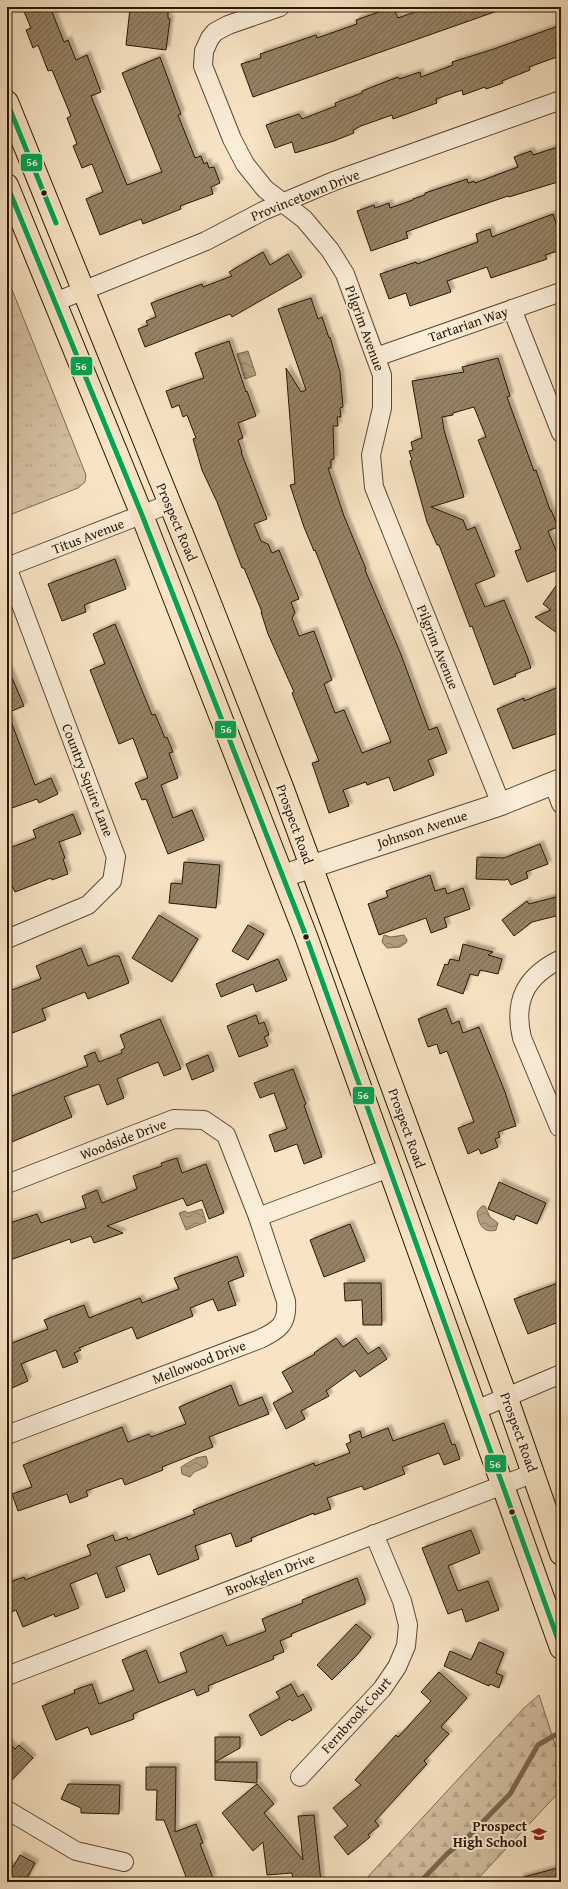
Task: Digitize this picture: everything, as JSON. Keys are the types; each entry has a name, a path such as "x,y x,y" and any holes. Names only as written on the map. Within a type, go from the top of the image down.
{"main road":[{"name":"Prospect Road","path":"7,102 236,670 311,867 506,1396 561,1554"},
{"name":"Prospect Road","path":"7,185 142,515 283,876 504,1485 561,1648"}],"street":[{"name":"Pilgrim Avenue","path":"280,7 221,28 215,32 206,44 202,58 205,73 232,140 245,164 262,186 304,219 330,250 345,274 382,375 382,408 370,455 374,487 500,804"},
{"name":"Provincetown Drive","path":"55,302 206,241 244,220 334,181 561,100"},
{"name":"Tartarian Way","path":"376,357 561,292"},
{"path":"512,309 561,433"},
{"name":"Titus Avenue","path":"7,567 169,504"},
{"name":"Country Squire Lane","path":"7,567 116,857 112,881 88,905 7,939"},
{"path":"557,781 561,804"},
{"name":"Johnson Avenue","path":"283,876 500,804 557,781"},
{"path":"560,1127 522,1038 519,1025 519,1011 523,995 531,981 540,971 561,959"},
{"name":"Woodside Drive","path":"7,1184 174,1119 204,1120 226,1135 258,1217"},
{"path":"258,1217 389,1168"},
{"name":"Mellowood Drive","path":"7,1435 260,1339 281,1325 287,1314 286,1301 258,1217"},
{"path":"476,1410 561,1374"},
{"name":"Brookglen Drive","path":"7,1676 534,1473"},
{"name":"Fernbrook Court","path":"300,1777 382,1689 397,1667 406,1646 408,1625 402,1601 374,1534"},
{"path":"7,1810 76,1851 124,1862"}],"green space":[{"path":"7,277 86,475 85,482 78,488 7,516"},
{"path":"539,1695 561,1763 561,1790 475,1882 363,1882 523,1709"}],"water":[{"path":"248,351 256,375 245,379 237,354"},
{"path":"384,935 391,937 404,935 407,940 406,943 400,947 387,948 382,942"},
{"path":"482,1206 485,1206 490,1217 498,1223 496,1230 491,1231 485,1229 480,1224 477,1212"},
{"path":"202,1209 206,1222 186,1230 179,1213 185,1211 188,1213"},
{"path":"206,1456 208,1463 206,1467 194,1472 190,1477 182,1474 181,1467 196,1458"}],"building":[{"path":"22,7 50,7 64,42 68,40 76,60 87,55 101,92 91,96 127,185 162,172 122,73 160,57 181,114 178,115 195,158 201,156 204,164 207,162 209,168 214,167 220,183 211,187 213,194 180,206 181,209 143,224 141,219 100,235 86,199 103,192 92,164 82,168 73,146 77,144 67,118 71,116 52,70 48,71 38,45 33,48 26,30 31,28"},
{"path":"393,7 398,18 429,7 503,7 503,9 253,97 241,64 261,58 260,54 316,35 317,38 357,24 356,20"},
{"path":"130,8 168,11 168,18 170,19 166,50 126,45"},
{"path":"561,25 561,62 559,63 557,57 529,67 530,70 502,81 503,83 486,89 485,87 463,95 462,90 436,99 437,103 393,119 392,115 361,126 353,130 354,133 334,141 295,153 292,142 275,148 266,125 299,114 302,119 336,106 335,103 398,77 399,79 420,72 421,77 453,65 452,62"},
{"path":"561,146 561,181 509,197 508,196 406,232 408,238 371,251 357,211 374,205 375,208 389,203 390,208 425,195 425,193 467,179 468,183 474,181 475,183 518,167 514,157 531,151 533,155"},
{"path":"553,214 561,239 561,250 545,255 547,259 491,278 487,267 447,281 451,292 410,306 406,293 389,299 380,274 416,262 417,264 478,242 476,234 490,229 492,237"},
{"path":"263,252 270,265 288,254 302,277 232,317 230,314 145,347 138,329 148,325 146,321 156,317 151,303 202,284 203,287 232,276 229,272"},
{"path":"311,298 318,319 322,317 329,338 330,337 340,372 343,407 340,408 341,417 337,417 338,426 333,426 334,459 331,460 331,468 328,468 344,516 400,652 429,730 437,727 447,753 428,760 434,775 394,791 389,777 367,785 366,782 343,790 349,806 329,813 312,763 319,761 292,693 294,692 268,634 262,612 244,568 242,568 217,502 202,470 193,439 196,438 187,415 183,417 179,405 172,408 166,391 204,378 195,353 229,341 246,392 247,391 256,416 238,423 243,438 238,440 241,452 267,519 254,524 261,541 268,544 272,553 279,550 299,599 291,602 295,613 292,618 299,636 314,631 332,680 324,684 335,713 344,710 362,753 391,742 315,550 314,551 304,527 290,485 295,484 286,368 301,392 306,390 278,309"},
{"path":"498,358 510,396 507,397 534,471 536,470 550,510 558,527 548,531 560,560 557,561 560,569 527,582 515,551 521,549 478,440 486,437 474,407 453,413 453,415 442,417 444,430 464,497 431,507 463,520 467,530 475,527 495,576 475,584 485,607 504,600 527,656 531,668 515,674 516,676 494,685 439,545 437,545 427,522 410,461 412,460 409,451 413,450 411,442 422,438 412,381 464,372 462,367"},
{"path":"115,559 126,589 84,605 86,612 62,621 48,584"},
{"path":"561,579 561,636 535,617 551,610 543,604"},
{"path":"115,624 152,715 155,714 165,738 167,737 173,752 169,753 178,778 161,785 173,818 192,810 204,840 168,854 146,799 142,800 135,783 148,778 133,738 119,744 90,670 105,664 93,634"},
{"path":"7,666 24,706 7,713"},
{"path":"561,686 561,732 513,749 497,709 524,698 524,701"},
{"path":"7,716 9,716 35,785 51,778 58,794 39,803 37,799 12,808 7,793"},
{"path":"73,814 81,834 59,842 65,858 63,859 68,874 52,880 51,878 15,892 11,884 7,886 7,849 36,838 33,830"},
{"path":"540,844 548,864 526,872 528,878 511,885 508,879 476,879 477,857 504,858"},
{"path":"184,862 220,865 216,908 169,903 171,883 182,884"},
{"path":"430,875 435,891 445,888 447,894 463,888 470,909 444,918 447,927 431,933 426,918 379,935 368,904 388,897 386,891"},
{"path":"556,897 560,915 532,922 514,936 502,920 527,901 529,904"},
{"path":"159,915 198,939 172,982 132,958"},
{"path":"248,925 264,934 248,960 232,951"},
{"path":"463,944 493,952 488,955 502,959 498,974 480,970 478,976 470,974 463,994 437,985 445,964 448,965 450,959 459,961"},
{"path":"81,948 88,966 114,956 119,956 129,983 88,999 85,992 42,1009 46,1020 7,1035 7,992 41,979 36,966"},
{"path":"278,959 287,980 256,992 253,984 221,997 216,984"},
{"path":"446,1008 452,1024 459,1021 463,1033 479,1027 505,1092 516,1126 498,1132 500,1137 495,1139 498,1147 481,1154 479,1149 468,1154 458,1128 474,1122 447,1051 440,1054 437,1044 428,1047 418,1019"},
{"path":"256,1015 259,1024 264,1022 269,1035 264,1037 268,1046 239,1057 227,1026"},
{"path":"160,1019 181,1069 164,1076 158,1062 117,1079 124,1098 107,1105 99,1084 64,1097 72,1117 7,1144 7,1098 88,1066 84,1056 95,1052 99,1062 122,1053 121,1050 125,1048 120,1035"},
{"path":"208,1055 214,1071 192,1080 186,1064"},
{"path":"293,1069 306,1104 304,1105 322,1157 304,1164 297,1144 275,1152 269,1135 287,1129 274,1093 260,1098 254,1083"},
{"path":"177,1158 182,1173 206,1164 224,1213 209,1219 202,1200 187,1206 183,1198 107,1226 123,1233 94,1243 91,1236 71,1243 70,1239 7,1261 7,1224 37,1214 41,1223 86,1208 82,1196 97,1190 102,1203 137,1189 133,1176 162,1166 161,1163"},
{"path":"499,1182 546,1203 537,1224 516,1215 514,1220 488,1209"},
{"path":"350,1224 365,1261 324,1277 310,1240"},
{"path":"237,1256 244,1276 228,1282 236,1305 218,1311 213,1299 190,1308 193,1316 137,1339 132,1327 79,1348 81,1350 74,1353 78,1362 63,1368 56,1350 21,1364 28,1381 12,1388 7,1376 7,1345 48,1329 44,1320 84,1305 89,1318 140,1298 142,1303 179,1289 174,1278"},
{"path":"561,1282 561,1321 528,1334 514,1299"},
{"path":"344,1283 381,1283 382,1325 363,1325 362,1300 345,1301"},
{"path":"336,1338 343,1347 356,1338 368,1354 379,1347 387,1359 360,1377 355,1370 326,1391 329,1396 301,1411 305,1419 286,1429 273,1403 293,1392 282,1372 315,1354 314,1353"},
{"path":"231,1385 239,1406 262,1397 269,1414 209,1437 213,1447 162,1467 163,1470 125,1485 122,1478 86,1491 88,1496 70,1503 67,1494 18,1511 12,1494 32,1487 23,1465 122,1427 128,1442 149,1434 151,1437 186,1424 179,1407"},
{"path":"444,1423 452,1445 455,1444 460,1459 444,1465 439,1453 402,1467 405,1474 364,1490 362,1486 327,1498 331,1509 314,1515 314,1513 251,1538 252,1541 236,1547 231,1533 195,1546 199,1559 158,1575 150,1554 116,1567 125,1591 106,1598 97,1573 70,1584 79,1608 55,1617 54,1614 23,1627 16,1610 7,1614 7,1583 24,1577 25,1580 91,1555 87,1545 113,1535 115,1541 127,1537 128,1540 195,1514 193,1510 314,1463 315,1466 350,1453 346,1444 351,1442 349,1435 360,1431 362,1438 388,1428 393,1441"},
{"path":"471,1530 480,1553 448,1566 458,1591 488,1581 499,1610 466,1622 462,1609 448,1614 422,1548"},
{"path":"357,1578 365,1599 365,1604 291,1634 292,1636 280,1641 284,1652 273,1656 274,1659 208,1686 209,1691 197,1696 194,1689 133,1714 134,1719 91,1735 88,1727 56,1740 42,1706 75,1693 74,1690 92,1684 99,1704 134,1690 122,1660 146,1650 159,1683 187,1672 180,1653 222,1635 227,1646 266,1631 262,1619 303,1603 302,1600"},
{"path":"356,1624 371,1637 357,1655 332,1680 317,1665"},
{"path":"479,1642 504,1653 496,1673 503,1676 499,1688 490,1684 489,1686 444,1666 450,1651 471,1660"},
{"path":"439,1672 467,1698 441,1727 449,1734 424,1761 427,1764 375,1821 379,1826 368,1835 370,1837 348,1855 334,1837 348,1826 333,1808 361,1785 355,1780 396,1735 398,1737 431,1701 421,1692"},
{"path":"291,1684 298,1697 303,1694 312,1710 292,1721 290,1719 261,1736 249,1715 280,1698 276,1692"},
{"path":"215,1737 240,1737 240,1748 215,1762"},
{"path":"7,1741 15,1749 19,1745 33,1758 7,1785"},
{"path":"215,1762 257,1762 257,1783 215,1780"},
{"path":"146,1767 176,1767 175,1832 196,1824 203,1843 200,1844 213,1878 202,1882 188,1882 164,1820 156,1820 157,1790 146,1790"},
{"path":"68,1784 120,1785 119,1814 81,1813 81,1808 61,1799"},
{"path":"257,1784 274,1804 264,1813 303,1860 298,1816 314,1815 321,1882 293,1882 292,1873 267,1875 263,1842 253,1851 222,1813"},
{"path":"20,1855 35,1863 25,1882 7,1882 7,1864 13,1867"},
{"path":"561,1867 561,1882 521,1882 520,1878"}],"waterway":[{"path":"420,1882 448,1853 470,1835 510,1794 538,1745 555,1735 561,1736"}],"transit line":[{"name":"56","path":"7,102 56,223"},
{"name":"56","path":"7,185 142,515 306,936 561,1648"}],"place":[{"name":"Prospect High School","path":"539,1834"}]}
